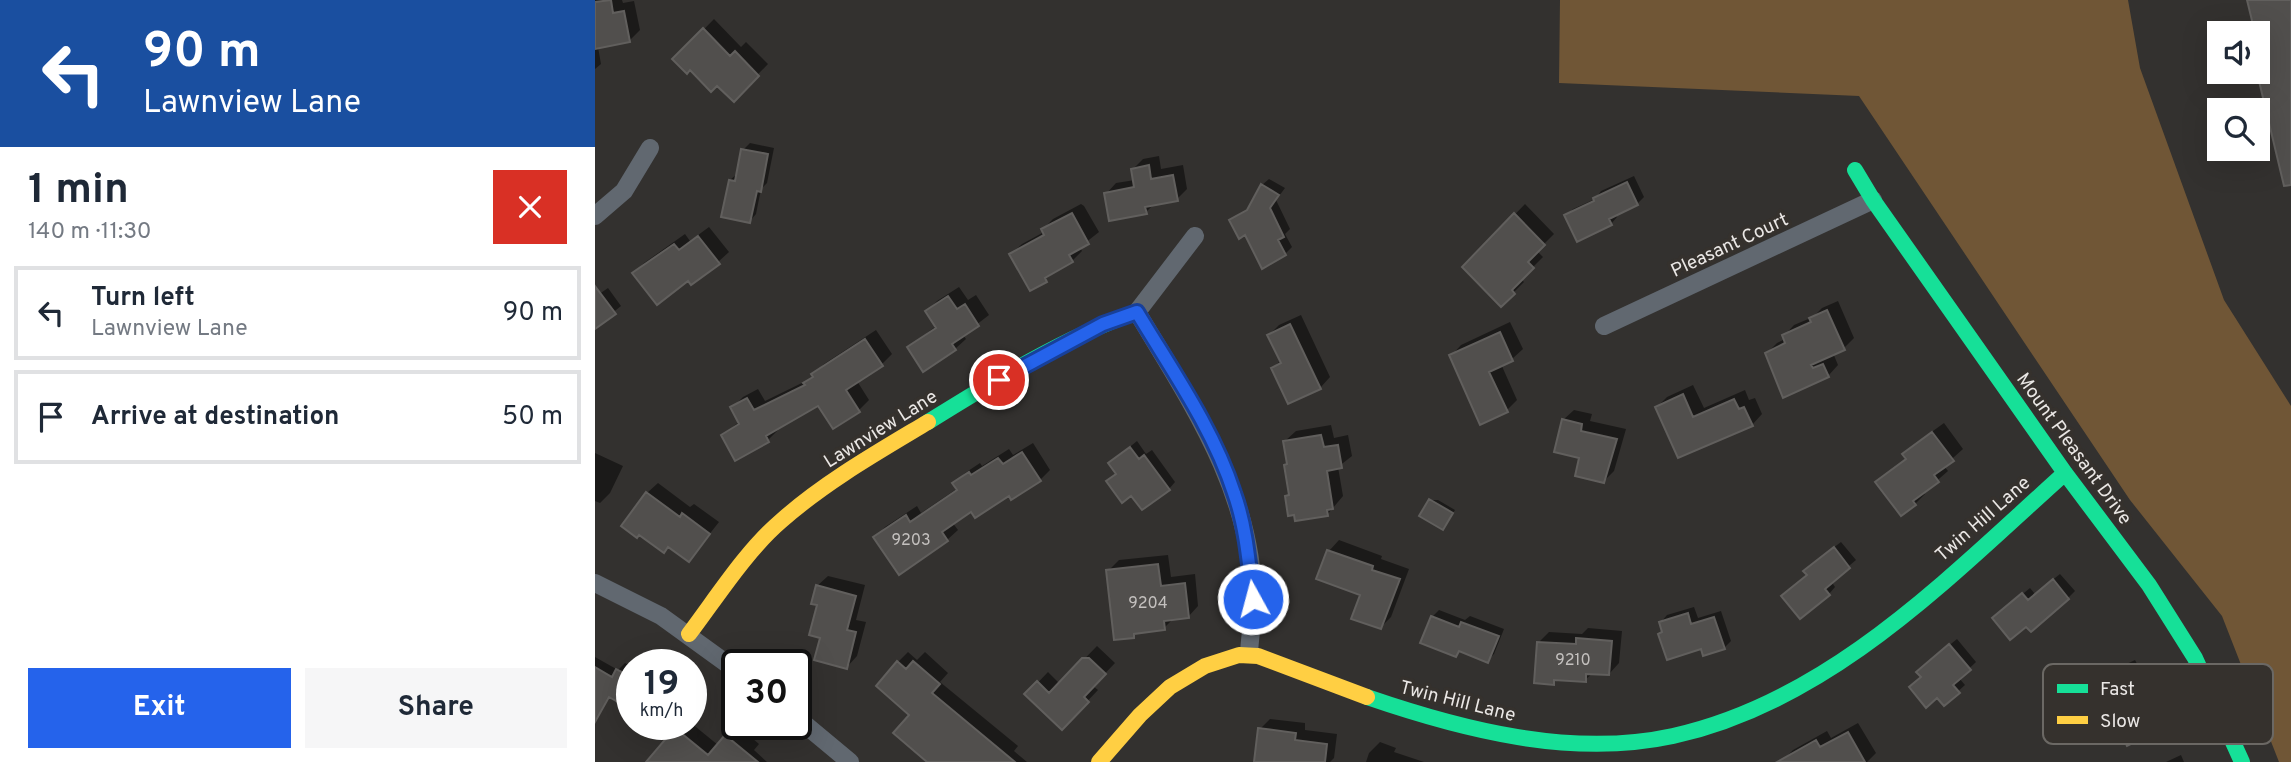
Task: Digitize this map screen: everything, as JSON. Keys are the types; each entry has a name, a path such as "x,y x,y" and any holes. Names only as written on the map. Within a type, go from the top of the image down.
{"street":[{"path":"595,216 624,191 650,148"},
{"name":"Mount Pleasant Drive","path":"1854,170 2065,474 2150,585 2197,664"},
{"name":"Pleasant Court","path":"1604,326 1873,200"},
{"path":"1099,762 1155,698 1183,676 1207,663 1249,653 1253,599 1247,547 1235,493 1195,410 1137,312 1195,236"},
{"name":"Lawnview Lane","path":"689,634 758,544 779,522 807,500 977,392 1103,324 1137,312"},
{"name":"Twin Hill Lane","path":"1249,653 1381,702 1464,727 1504,735 1591,743 1672,736 1743,715 1794,690 1850,655 1913,607 2065,474"},
{"path":"595,583 639,603 689,634 721,659"},
{"path":"812,730 850,762"},
{"name":"Mount Pleasant Drive","path":"2234,744 2242,762"}],"shaded area":[{"path":"1560,0 2128,0 2140,68 2224,300 2291,406 2291,762 2279,762 2272,744 2273,664 2241,664 2222,616 2130,500 1859,96 1559,83"}],"building":[{"path":"611,0 613,13 624,11 630,42 595,49 595,2"},
{"path":"2247,0 2291,0 2291,185 2284,186 2270,127 2270,98 2263,98 2260,84 2270,84 2270,21 2252,21"},
{"path":"703,28 730,56 735,51 759,76 734,102 717,86 711,92 690,70 687,74 672,59"},
{"path":"741,149 768,154 761,192 757,191 750,223 721,217 729,180 735,181"},
{"path":"1149,165 1151,179 1173,175 1178,201 1145,207 1147,214 1109,221 1104,193 1134,187 1131,169"},
{"path":"1627,182 1638,205 1609,219 1612,225 1577,242 1564,215"},
{"path":"1261,184 1279,195 1270,208 1284,237 1278,240 1286,255 1262,269 1245,235 1239,239 1229,220 1247,210"},
{"path":"1072,213 1089,244 1069,255 1073,262 1045,278 1047,282 1030,291 1009,254 1044,235 1041,229"},
{"path":"1514,213 1545,245 1528,262 1534,268 1512,290 1515,294 1501,307 1462,267"},
{"path":"698,236 720,264 691,285 688,281 657,305 632,273 674,244 679,250"},
{"path":"595,286 616,314 595,329"},
{"path":"948,296 957,309 965,304 979,326 952,344 956,350 923,372 907,347 936,328 925,311"},
{"path":"1827,310 1845,350 1811,365 1813,368 1823,364 1829,377 1783,398 1765,353 1785,343 1782,335 1811,322 1809,318"},
{"path":"1290,324 1321,389 1288,404 1271,368 1281,363 1267,335"},
{"path":"1500,332 1513,361 1489,372 1508,412 1480,425 1449,355"},
{"path":"865,339 883,366 846,390 860,412 833,429 818,406 766,436 769,442 735,461 721,435 739,424 730,407 747,398 754,410 805,385 803,383 813,377 811,374"},
{"path":"1683,394 1693,417 1734,399 1739,409 1744,407 1753,426 1678,458 1655,407"},
{"path":"1562,419 1582,424 1581,431 1617,439 1604,483 1575,476 1579,458 1554,452"},
{"path":"1932,432 1954,461 1934,475 1939,482 1913,501 1916,505 1901,516 1875,482 1906,459 1902,454"},
{"path":"1321,435 1324,447 1338,445 1342,468 1327,471 1333,509 1327,510 1328,516 1295,521 1294,515 1288,516 1285,496 1289,495 1283,441"},
{"path":"1130,447 1139,459 1144,455 1170,490 1142,510 1131,496 1122,503 1106,481 1116,474 1108,463"},
{"path":"1022,452 1041,481 1011,500 1009,496 975,518 971,512 942,532 948,541 899,575 873,537 906,515 910,522 957,490 952,483 969,472 971,475 998,458 1003,464"},
{"path":"646,492 680,517 682,513 710,534 689,562 668,547 664,553 621,526"},
{"path":"1429,499 1453,513 1443,530 1419,516"},
{"path":"1834,547 1850,568 1825,589 1830,595 1800,619 1781,596 1807,575 1803,571"},
{"path":"1327,550 1373,566 1372,570 1400,579 1381,629 1351,619 1360,595 1316,579"},
{"path":"1158,564 1161,586 1185,583 1189,618 1164,621 1165,630 1114,640 1106,570"},
{"path":"2053,579 2069,599 2031,632 2026,627 2010,640 1992,618 2022,593 2028,600"},
{"path":"816,585 856,596 847,630 856,632 847,669 814,660 820,638 809,635 817,605 811,604"},
{"path":"1688,613 1691,624 1714,617 1725,649 1703,656 1701,649 1667,660 1658,634 1662,632 1659,622"},
{"path":"1431,616 1459,627 1461,622 1499,636 1488,663 1459,651 1456,657 1420,643"},
{"path":"1576,638 1612,641 1609,675 1586,674 1586,682 1554,680 1554,685 1534,683 1537,642 1576,644"},
{"path":"1949,644 1971,670 1953,685 1960,693 1944,706 1937,698 1926,708 1909,687 1921,677 1916,672"},
{"path":"1082,658 1089,658 1106,674 1084,697 1089,702 1062,730 1024,694 1037,681 1049,693"},
{"path":"897,661 906,669 913,661 940,684 932,693 1015,762 927,762 893,733 909,715 876,686"},
{"path":"595,667 612,677 616,669 616,701 609,697 595,722"},
{"path":"1258,728 1296,733 1295,740 1327,744 1325,762 1254,762"},
{"path":"1848,732 1865,762 1777,762 1816,740 1820,747"},
{"path":"665,740 690,740 708,755 721,740 731,740 758,762 646,762"}],"traffic: fast":[{"path":"1855,170 1873,200 2065,473 2149,585 2198,664"},
{"path":"928,422 1057,347 1137,312"},
{"path":"1367,697 1479,730 1557,742 1635,742 1673,736 1730,719 1785,695 1836,665 1885,630 1932,593 2065,473"},
{"path":"2234,744 2242,762"}],"traffic: slow":[{"path":"689,634 744,560 781,521 834,480 928,422"},
{"path":"1099,762 1140,715 1170,687 1205,666 1239,655 1258,656 1367,697"}],"route":[{"path":"999,380 1103,324 1137,312 1195,410 1235,493 1247,547 1253,599"}]}
